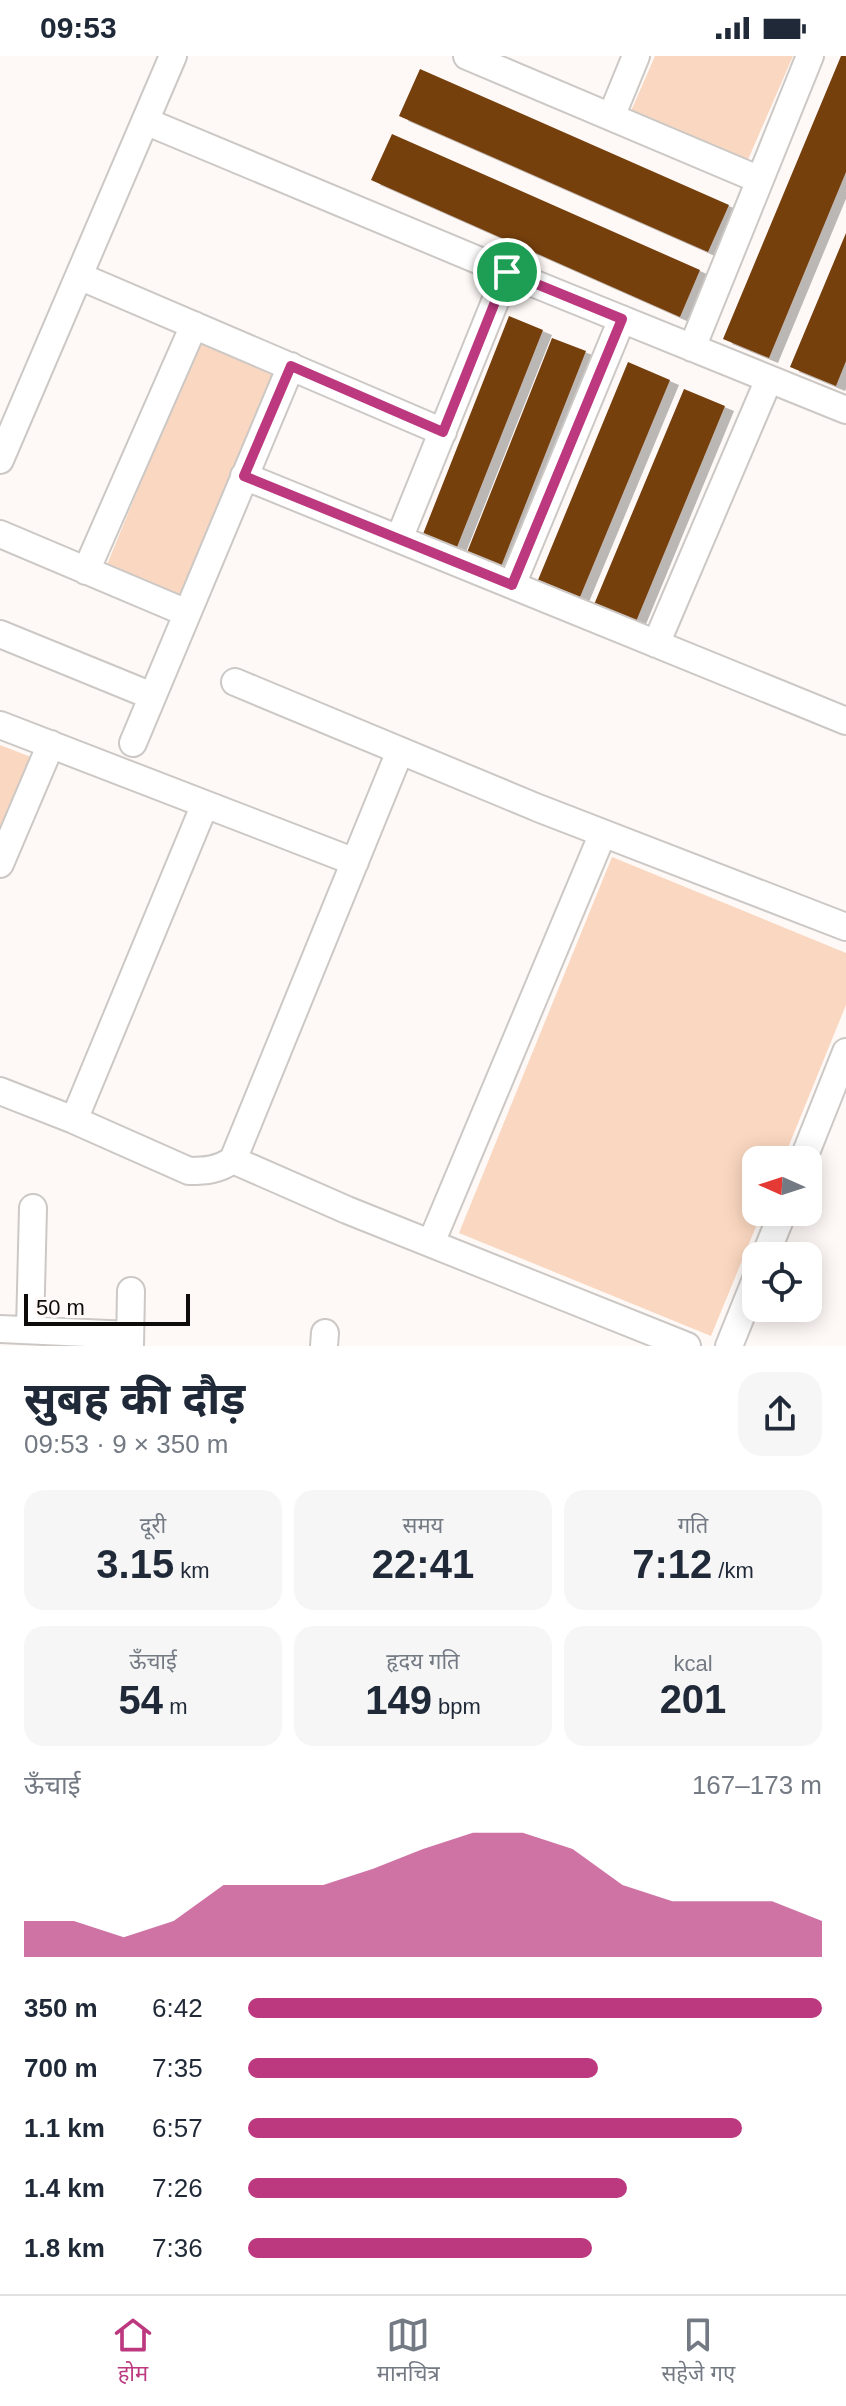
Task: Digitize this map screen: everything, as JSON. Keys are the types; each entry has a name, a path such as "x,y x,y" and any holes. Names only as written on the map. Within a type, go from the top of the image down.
{"street":[{"path":"0,460 173,56"},
{"path":"467,56 760,180"},
{"path":"611,117 636,56"},
{"path":"692,348 810,56"},
{"path":"145,121 846,410"},
{"path":"399,539 507,272"},
{"path":"79,276 443,432"},
{"path":"512,585 622,319"},
{"path":"86,571 194,325"},
{"path":"133,743 291,366"},
{"path":"656,644 769,379"},
{"path":"244,476 846,721"},
{"path":"0,534 187,613"},
{"path":"0,634 152,696"},
{"path":"235,682 603,833 846,927"},
{"path":"0,725 355,862"},
{"path":"0,864 51,744"},
{"path":"0,1091 189,1171 223,1167 233,1160 400,751"},
{"path":"74,1120 205,804"},
{"path":"431,1243 603,833"},
{"path":"809,1146 846,1052"},
{"path":"233,1160 687,1346"},
{"path":"30,1330 33,1208"},
{"path":"0,1329 130,1340 131,1291"},
{"path":"729,1346 742,1314"}],"shaded area":[{"path":"655,56 793,56 747,162 631,111"},
{"path":"199,341 277,373 184,600 106,567"},
{"path":"0,745 31,757 0,833"},
{"path":"612,857 846,953 846,1005 789,1146 742,1146 742,1226 756,1226 750,1242 742,1242 742,1261 711,1336 459,1233"}],"building":[{"path":"841,56 846,56 846,172 769,358 723,339"},
{"path":"420,69 729,205 708,252 399,116"},
{"path":"392,134 700,270 680,317 371,180"},
{"path":"846,233 846,361 836,386 790,367"},
{"path":"509,316 543,330 457,547 423,534"},
{"path":"552,338 586,351 500,569 466,555"},
{"path":"628,362 670,380 580,597 538,580"},
{"path":"684,389 725,406 635,624 593,607"}],"route":[{"path":"507,272 622,319 512,585 244,476 291,366 443,432 507,272"}]}
